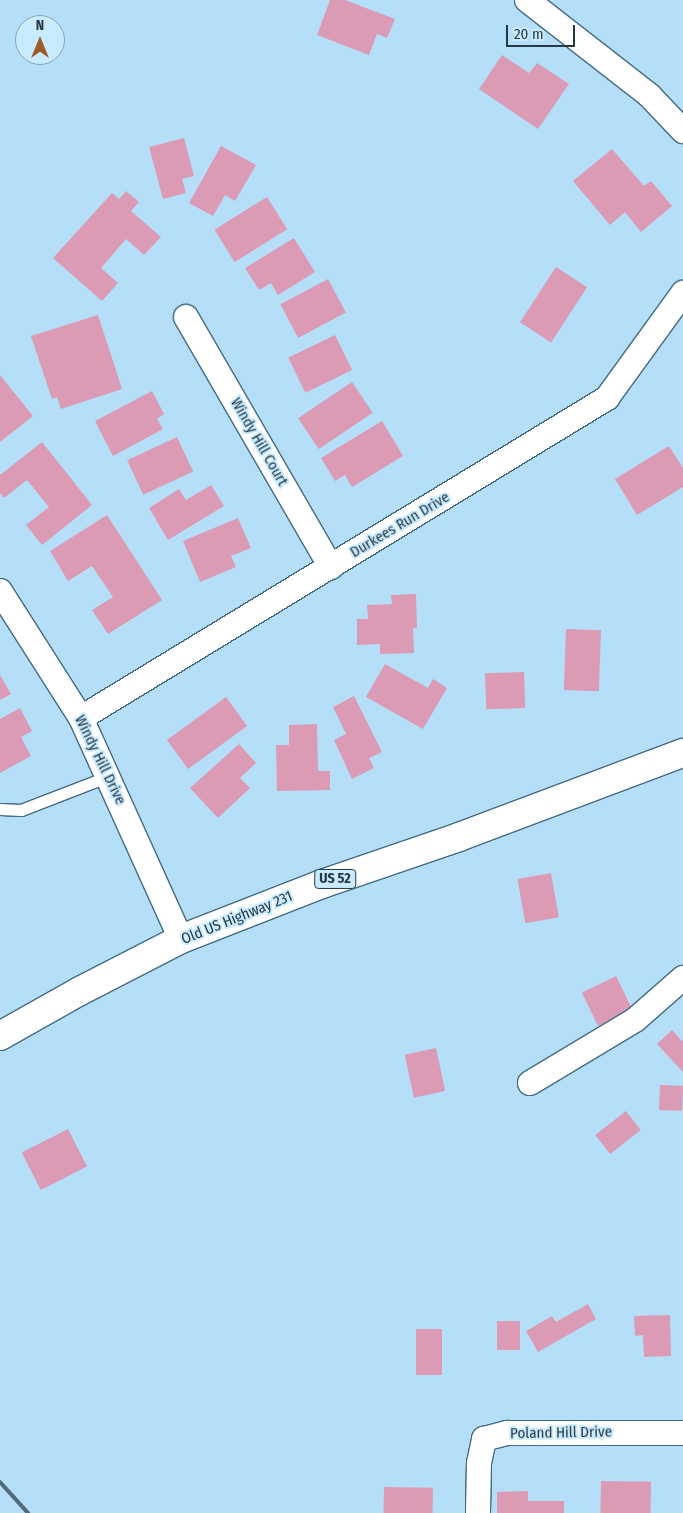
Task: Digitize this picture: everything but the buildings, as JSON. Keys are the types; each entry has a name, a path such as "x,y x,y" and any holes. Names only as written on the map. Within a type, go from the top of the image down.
{"main road":[{"name":"Old US Highway 231","path":"0,1036 80,991 181,939 322,884 458,838 683,753"}],"street":[{"path":"527,0 649,96 683,132"},
{"name":"Durkees Run Drive","path":"81,718 607,398 683,293"},
{"name":"Windy Hill Court","path":"186,316 331,567"},
{"name":"Windy Hill Drive","path":"0,591 81,718 109,776 181,939"},
{"path":"530,1083 635,1020 683,978"},
{"name":"Poland Hill Drive","path":"478,1513 479,1463 484,1440 506,1433 683,1432"}],"lane":[{"path":"0,809 21,810 109,776"}],"railway":[{"path":"0,1482 28,1513"}]}
